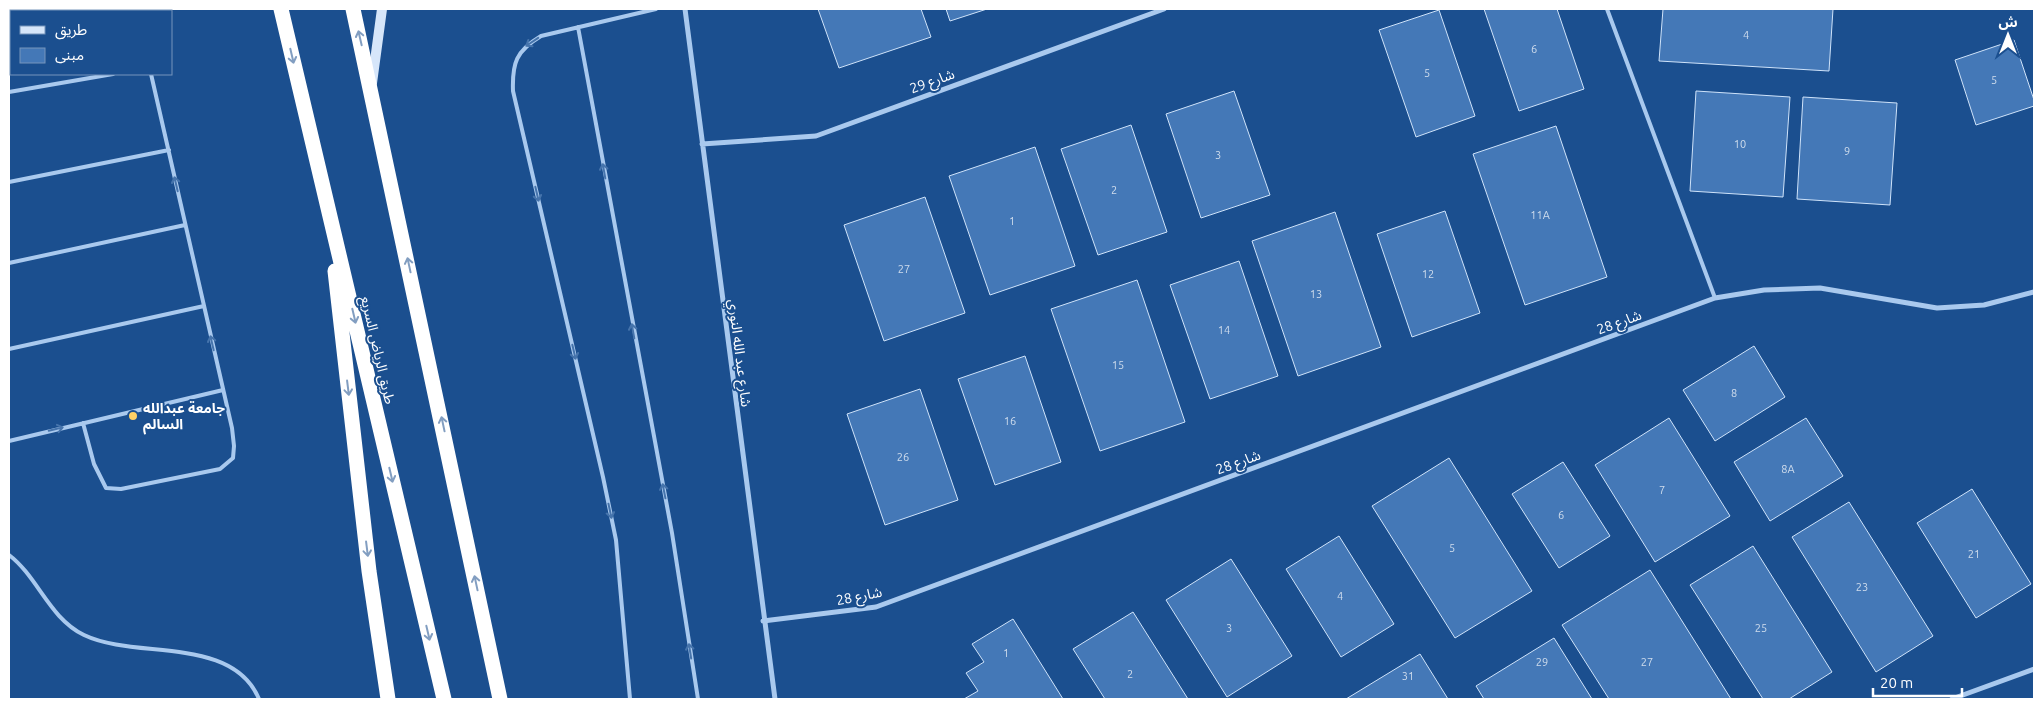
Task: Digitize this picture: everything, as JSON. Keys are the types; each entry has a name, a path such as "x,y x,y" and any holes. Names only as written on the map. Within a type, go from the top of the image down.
{"highway":[{"name":"طريق الرياض السريع","path":"281,9 444,699"},
{"path":"353,9 372,89 500,699"},
{"path":"326,200 370,571 388,699"},
{"path":"483,616 510,699"}],"main road":[{"path":"372,89 382,9"}],"street":[{"name":"شارع عبد الله النوري","path":"685,9 763,621 775,699"},
{"name":"شارع 29","path":"702,144 816,136 1164,9"},
{"name":"شارع 28","path":"763,621 876,607 1715,298 1764,290 1820,288 1937,308 1984,305 2034,292"},
{"path":"1952,699 2034,669"}],"lane":[{"path":"630,699 616,540 513,91 512,72 517,56 525,45 540,36 656,9"},
{"path":"1607,9 1715,298"},
{"path":"578,27 672,533 698,699"},
{"path":"9,92 107,75"},
{"path":"83,423 94,464 106,488 121,489 220,469 232,458 234,446 224,390 151,75"},
{"path":"9,182 169,150"},
{"path":"9,263 185,225"},
{"path":"9,349 204,306"},
{"path":"9,441 224,390"},
{"path":"9,554 65,622 84,634 111,644 187,653 214,660 248,680 259,699"}],"building":[{"path":"818,9 921,9 931,37 839,68"},
{"path":"946,9 987,9 950,21"},
{"path":"1484,9 1557,9 1584,89 1519,111"},
{"path":"1663,9 1833,9 1829,71 1659,61"},
{"path":"1439,10 1475,116 1416,137 1379,30"},
{"path":"2014,40 2034,100 2034,106 1976,125 1955,60"},
{"path":"1234,91 1270,195 1201,218 1166,114"},
{"path":"1696,91 1790,97 1783,197 1690,191"},
{"path":"1803,97 1897,103 1890,205 1797,199"},
{"path":"1131,125 1167,232 1098,255 1061,149"},
{"path":"1556,126 1607,277 1525,305 1473,154"},
{"path":"1035,147 1075,266 990,295 949,176"},
{"path":"925,197 965,313 884,341 844,225"},
{"path":"1445,211 1480,313 1412,337 1377,234"},
{"path":"1335,212 1381,347 1298,376 1252,241"},
{"path":"1239,261 1278,376 1210,399 1170,285"},
{"path":"1137,280 1185,422 1100,451 1051,309"},
{"path":"1754,346 1785,397 1715,441 1683,390"},
{"path":"1025,356 1061,462 995,485 958,379"},
{"path":"920,389 958,500 885,525 847,414"},
{"path":"1669,418 1730,516 1655,562 1595,465"},
{"path":"1806,418 1843,476 1770,521 1734,462"},
{"path":"1449,458 1532,591 1455,638 1372,506"},
{"path":"1563,462 1610,536 1559,568 1512,494"},
{"path":"1972,489 2031,584 1976,618 1917,523"},
{"path":"1849,502 1933,636 1876,672 1792,537"},
{"path":"1339,536 1394,624 1341,657 1286,569"},
{"path":"1753,546 1832,672 1789,699 1763,699 1690,585"},
{"path":"1231,559 1292,656 1227,697 1166,600"},
{"path":"1650,570 1731,699 1609,699 1562,625"},
{"path":"1133,612 1188,699 1105,699 1073,649"},
{"path":"1013,619 1063,699 964,699 978,691 966,673 984,662 972,644"},
{"path":"1554,638 1592,699 1484,699 1476,686"},
{"path":"1420,654 1448,699 1346,699"}],"place":[{"name":"جامعة عبدالله السالم","path":"133,416"}]}
